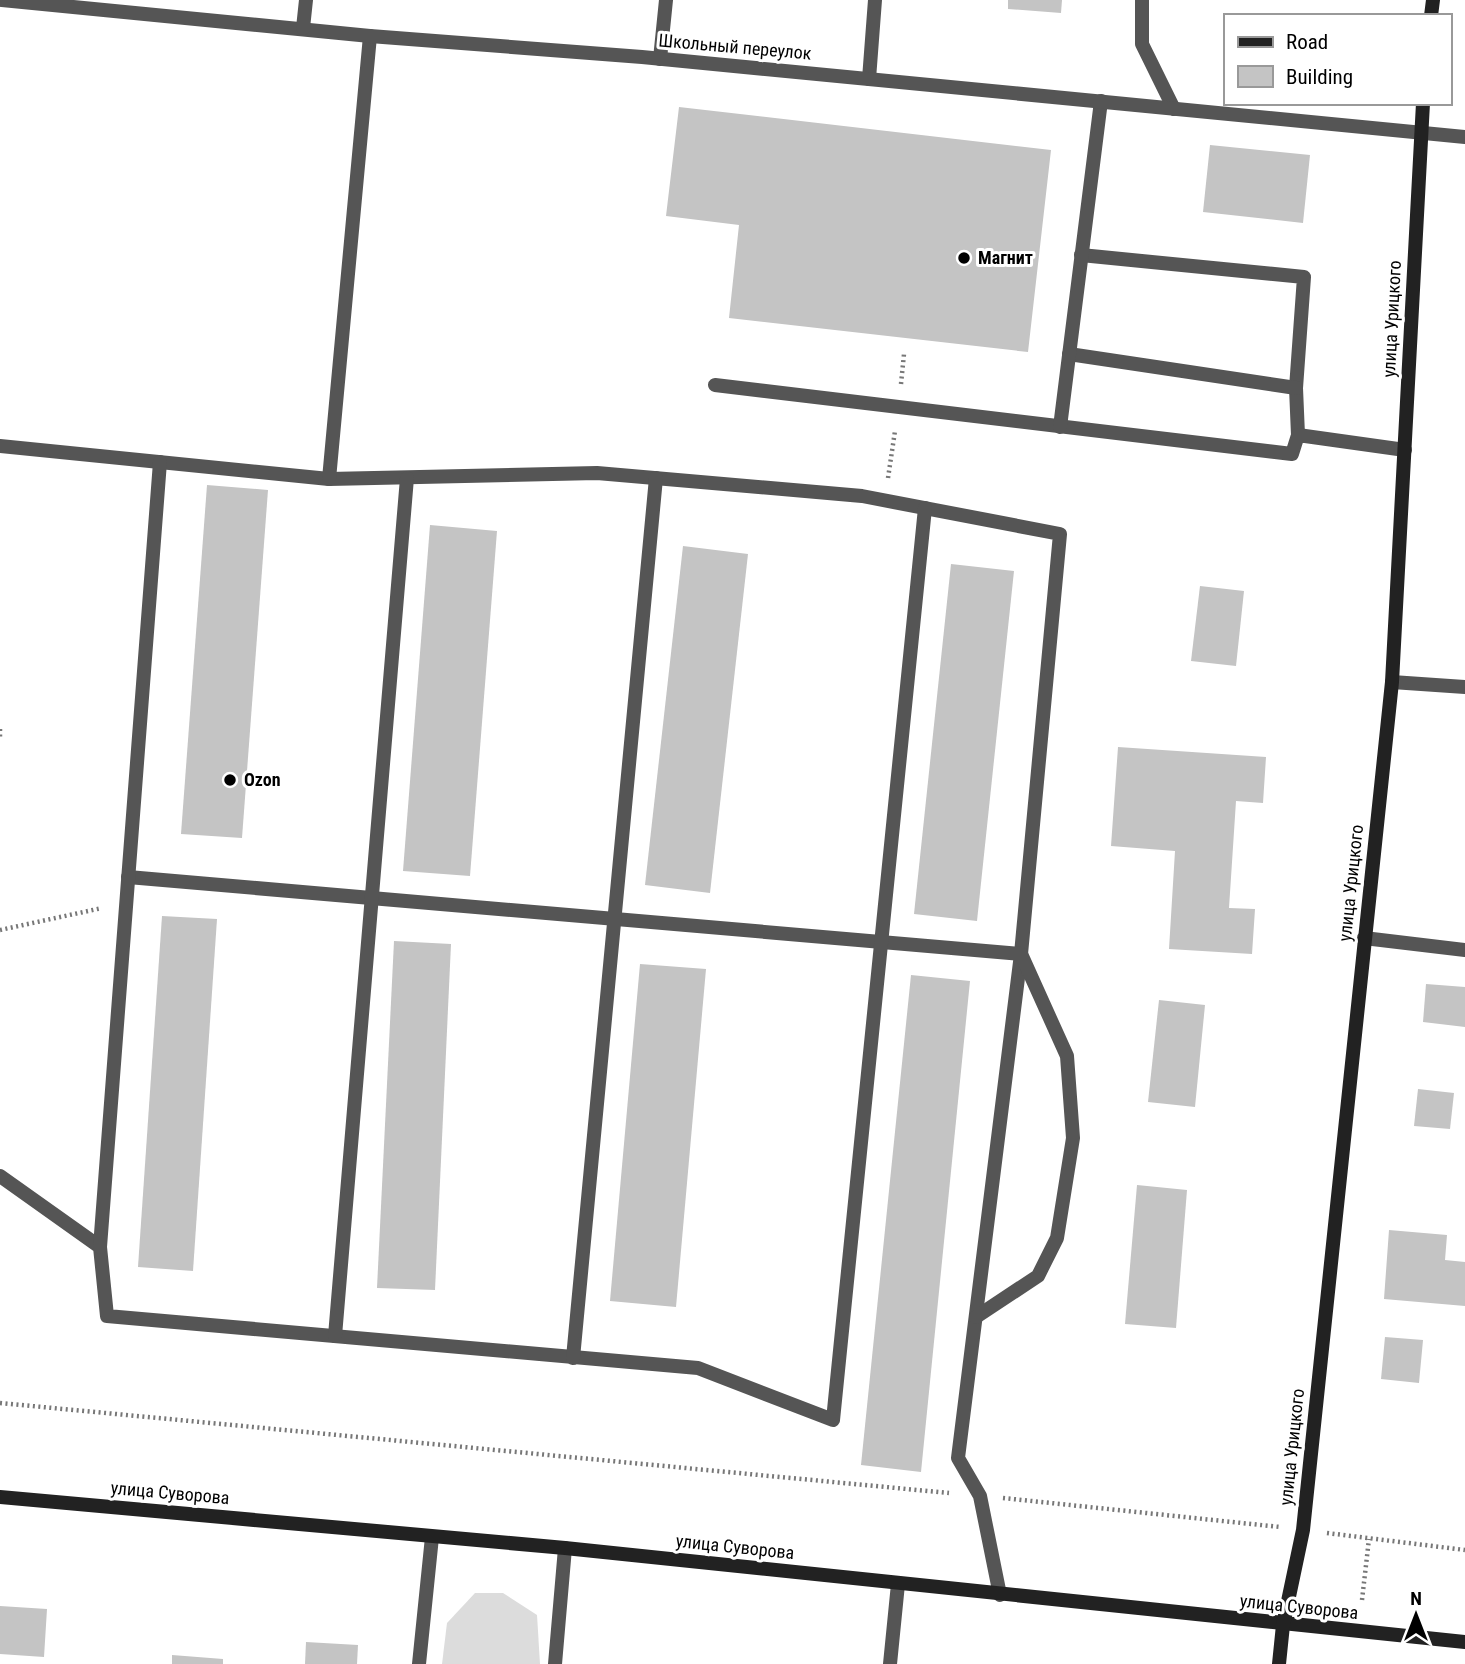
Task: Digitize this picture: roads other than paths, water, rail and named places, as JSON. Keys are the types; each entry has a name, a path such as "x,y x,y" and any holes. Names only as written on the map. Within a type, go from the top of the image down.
{"street":[{"name":"Школьный переулок","path":"2,0 303,27 370,36 660,59 1465,137"},
{"path":"303,27 306,0"},
{"path":"660,59 666,0"},
{"path":"869,79 875,0"},
{"path":"1142,0 1142,44 1174,109"},
{"path":"328,479 370,36"},
{"path":"1060,426 1101,101"},
{"name":"улица Урицкого","path":"1279,1664 1283,1625 1303,1530 1392,682 1423,105"},
{"path":"715,385 1292,454 1298,435 1296,388 1304,277 1081,255"},
{"path":"1069,354 1296,388"},
{"path":"1298,435 1405,450"},
{"path":"0,446 328,479 597,473 862,496 1060,534 1021,954 958,1458 980,1496 1000,1595"},
{"path":"160,462 100,1247 107,1316 698,1368 833,1420 925,508"},
{"path":"335,1336 407,478"},
{"path":"573,1357 656,478"},
{"path":"1392,682 1465,687"},
{"path":"128,877 1021,954"},
{"path":"1364,938 1465,950"},
{"path":"976,1317 1038,1276 1057,1238 1073,1138 1067,1056 1021,954"},
{"path":"0,1176 100,1247"},
{"name":"улица Суворова","path":"0,1497 565,1548 1465,1642"},
{"path":"419,1664 432,1537"},
{"path":"555,1664 565,1548"},
{"path":"890,1664 898,1584"}],"place":[{"name":"Магнит","path":"964,258"},
{"name":"Ozon","path":"230,780"}]}
